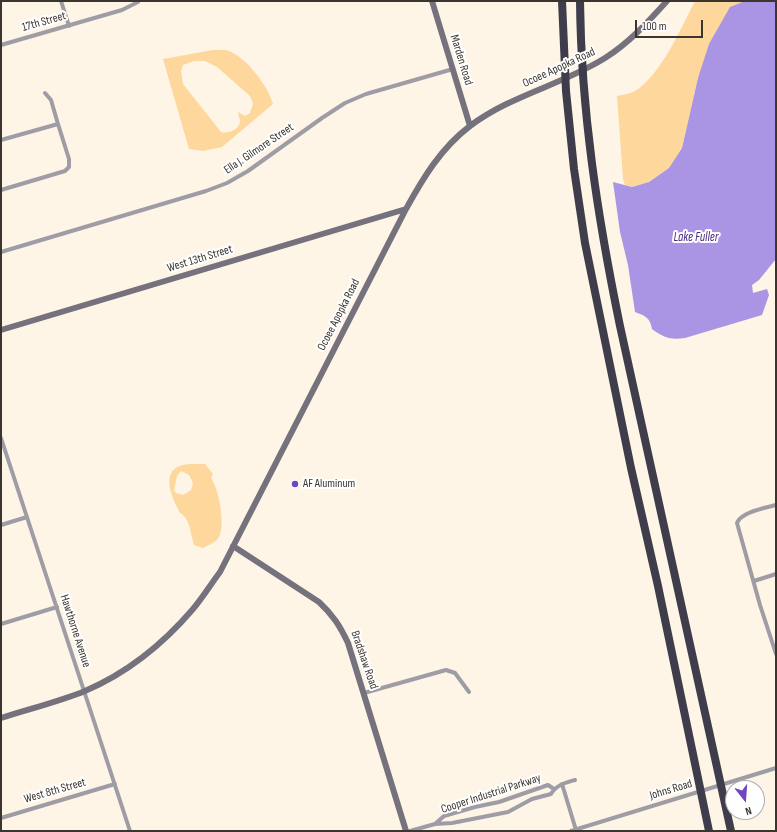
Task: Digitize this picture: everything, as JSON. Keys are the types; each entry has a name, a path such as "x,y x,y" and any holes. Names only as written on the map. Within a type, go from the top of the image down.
{"highway":[{"path":"562,1 566,91 579,205 594,293 709,831"},
{"path":"580,1 584,84 592,168 612,284 730,831"}],"main road":[{"name":"Marden Road","path":"432,1 470,126"},
{"name":"Ocoee Apopka Road","path":"1,718 84,691 131,666 167,636 194,608 220,572 406,209 430,168 445,150 470,126 500,107 589,67 605,58 633,36 667,1"},
{"name":"West 13th Street","path":"1,330 406,209"},
{"name":"Bradshaw Road","path":"233,546 319,602 331,613 348,643 406,831"}],"street":[{"path":"62,1 69,26"},
{"name":"17th Street","path":"1,43 69,26 122,10 138,2"},
{"name":"Ella J. Gilmore Street","path":"1,252 206,191 227,183 248,171 345,103 366,94 453,69"},
{"path":"1,190 65,171 69,167 69,159 51,100 45,93"},
{"path":"1,140 58,124"},
{"name":"Hawthorne Avenue","path":"1,438 130,831"},
{"path":"776,505 747,514 741,517 737,523 776,654"},
{"path":"1,525 27,517"},
{"path":"754,581 776,574"},
{"path":"1,624 57,607"},
{"path":"364,693 446,670 455,673 469,692"},
{"name":"Johns Road","path":"573,830 776,768"},
{"name":"Cooper Industrial Parkway","path":"410,831 435,824 452,824 508,812 532,800 551,794 554,789 562,784 575,780"},
{"name":"West 8th Street","path":"1,818 115,784"},
{"path":"562,784 573,830"},
{"name":"Cooper Industrial Parkway","path":"435,824 444,816 475,806 499,802 548,785 554,789"}],"shaded area":[{"path":"695,1 745,1 698,78 682,148 669,168 649,182 632,187 625,185 623,179 617,96 635,91 653,74 670,50"},
{"path":"213,50 229,51 243,60 256,73 267,89 273,104 222,147 203,151 189,149 163,59","holes":["194,61 205,61 217,67 250,96 253,104 250,113 245,116 238,112 240,122 239,125 232,131 221,132 183,84 181,71 183,65"]},
{"path":"187,464 205,464 213,474 211,478 217,491 222,519 220,535 217,540 203,548 194,545 190,527 186,518 177,508 169,483 172,471 177,467","holes":["181,471 189,475 193,483 191,490 183,495 176,493 174,490 177,476"]}],"water":[{"name":"Lake Fuller","path":"745,1 776,1 776,259 759,280 752,285 753,293 767,289 769,295 762,315 685,338 668,338 652,329 647,318 635,312 628,265 620,232 613,182 632,187 649,182 669,168 682,148 698,78 709,44 730,7"}],"place":[{"name":"AF Aluminum","path":"295,484"}]}
